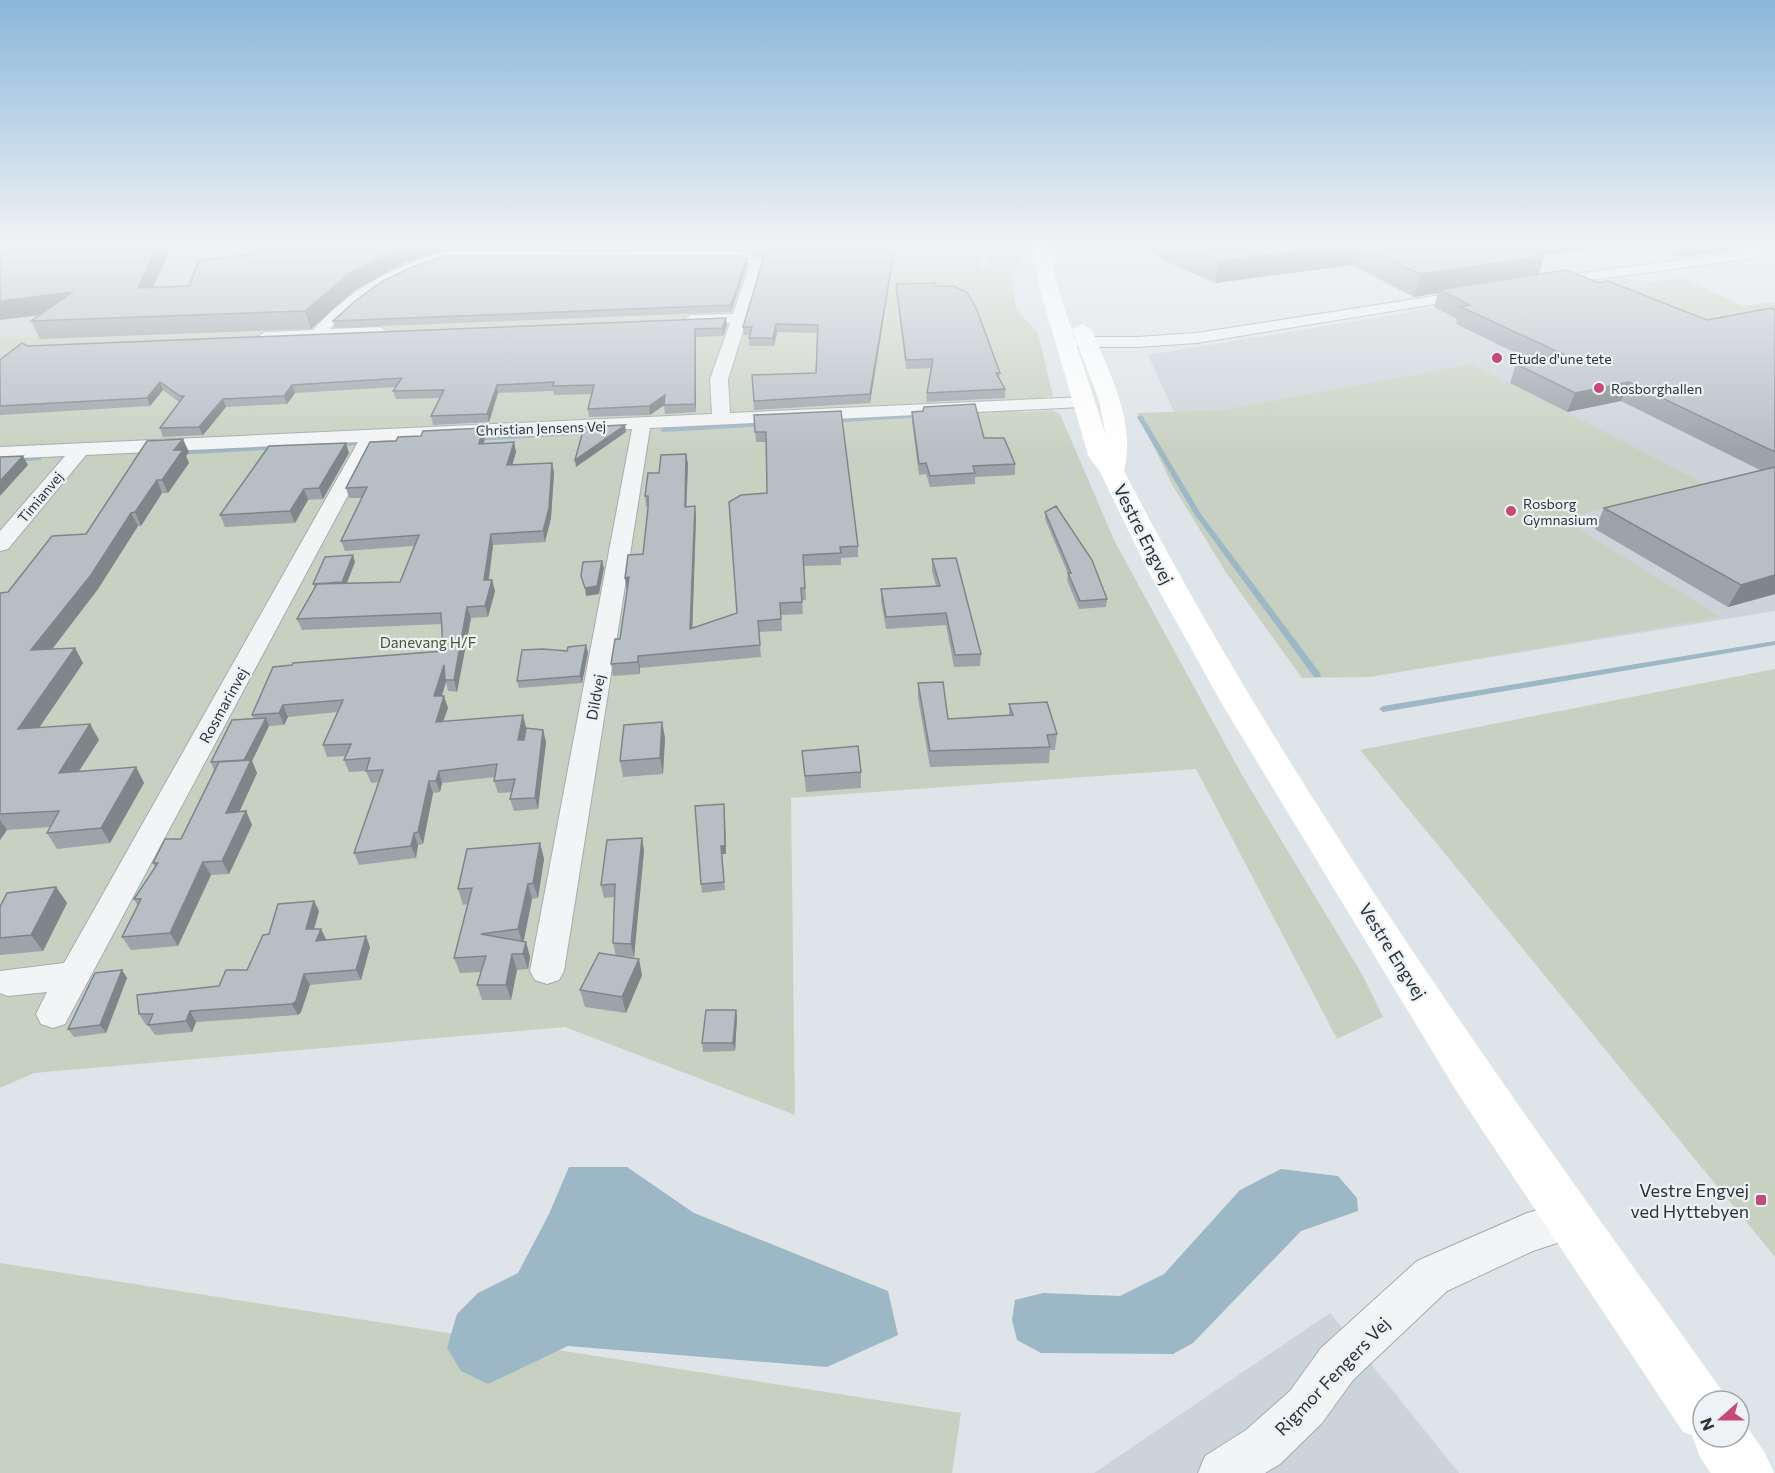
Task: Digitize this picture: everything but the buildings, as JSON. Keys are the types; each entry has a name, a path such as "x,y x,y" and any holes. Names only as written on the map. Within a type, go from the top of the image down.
{"street":[{"path":"318,334 335,314"},
{"path":"721,420 719,379 740,314"},
{"name":"Vestre Engvej","path":"1062,314 1118,427 1117,458 1112,471"},
{"name":"Vestre Engvej","path":"1076,314 1075,342 1082,402 1100,455 1112,471 1161,569 1238,704 1473,1078 1691,1395"},
{"path":"1075,342 1197,338 1348,314"},
{"path":"678,320 738,318"},
{"path":"249,337 402,331"},
{"name":"Christian Jensens Vej","path":"0,453 1082,402"},
{"name":"Dildvej","path":"547,971 642,423"},
{"name":"Rosmarinvej","path":"54,1014 371,435"},
{"name":"Timianvej","path":"0,544 81,449"},
{"path":"8,982 74,976"},
{"name":"Rigmor Fengers Vej","path":"1222,1473 1263,1447 1306,1407 1337,1365 1432,1276 1527,1233 1570,1220"},
{"path":"1728,1449 1745,1473"}],"shaded area":[{"path":"0,314 75,314 36,337 0,336"},
{"name":"Rosborg Gymnasium","path":"1401,314 1775,314 1775,611 1369,677 1173,410 1148,355"},
{"path":"1330,1313 1459,1473 1094,1473"}],"green space":[{"name":"Danevang H/F","path":"75,314 1020,314 1038,333 1053,396 1018,402 1023,412 1052,410 1060,414 1114,540 1242,775 1363,976 1383,1017 1337,1039 1196,769 791,798 795,1115 565,1027 34,1073 0,1088 0,336 36,337"},
{"path":"1646,314 1775,314 1775,326 1696,334"},
{"path":"1472,364 1704,483 1562,519 1721,617 1369,677 1302,678 1227,574 1173,486 1137,413 1224,410"},
{"path":"1775,669 1775,1257 1360,750"},
{"path":"0,1263 961,1413 952,1473 0,1473"}],"water":[{"path":"569,1167 627,1167 694,1213 888,1291 898,1335 827,1367 568,1346 488,1384 461,1371 447,1348 457,1314 478,1293 518,1273 549,1214"},
{"path":"1281,1169 1338,1176 1357,1198 1358,1211 1301,1231 1193,1343 1173,1354 1041,1353 1017,1340 1012,1320 1015,1300 1043,1293 1120,1296 1164,1274 1240,1190"}],"waterway":[{"path":"830,421 924,416"},
{"path":"1140,417 1198,515 1317,675"},
{"path":"663,430 766,425"},
{"path":"474,439 592,433"},
{"path":"336,445 355,444"},
{"path":"177,453 278,448"},
{"path":"0,461 39,459"},
{"path":"1383,709 1775,643"}],"place":[{"name":"Etude d'une tete","path":"1497,358"},
{"name":"Rosborghallen","path":"1599,388"},
{"name":"Rosborg Gymnasium","path":"1511,511"},
{"name":"Vestre Engvej ved Hyttebyen","path":"1761,1200"}]}
